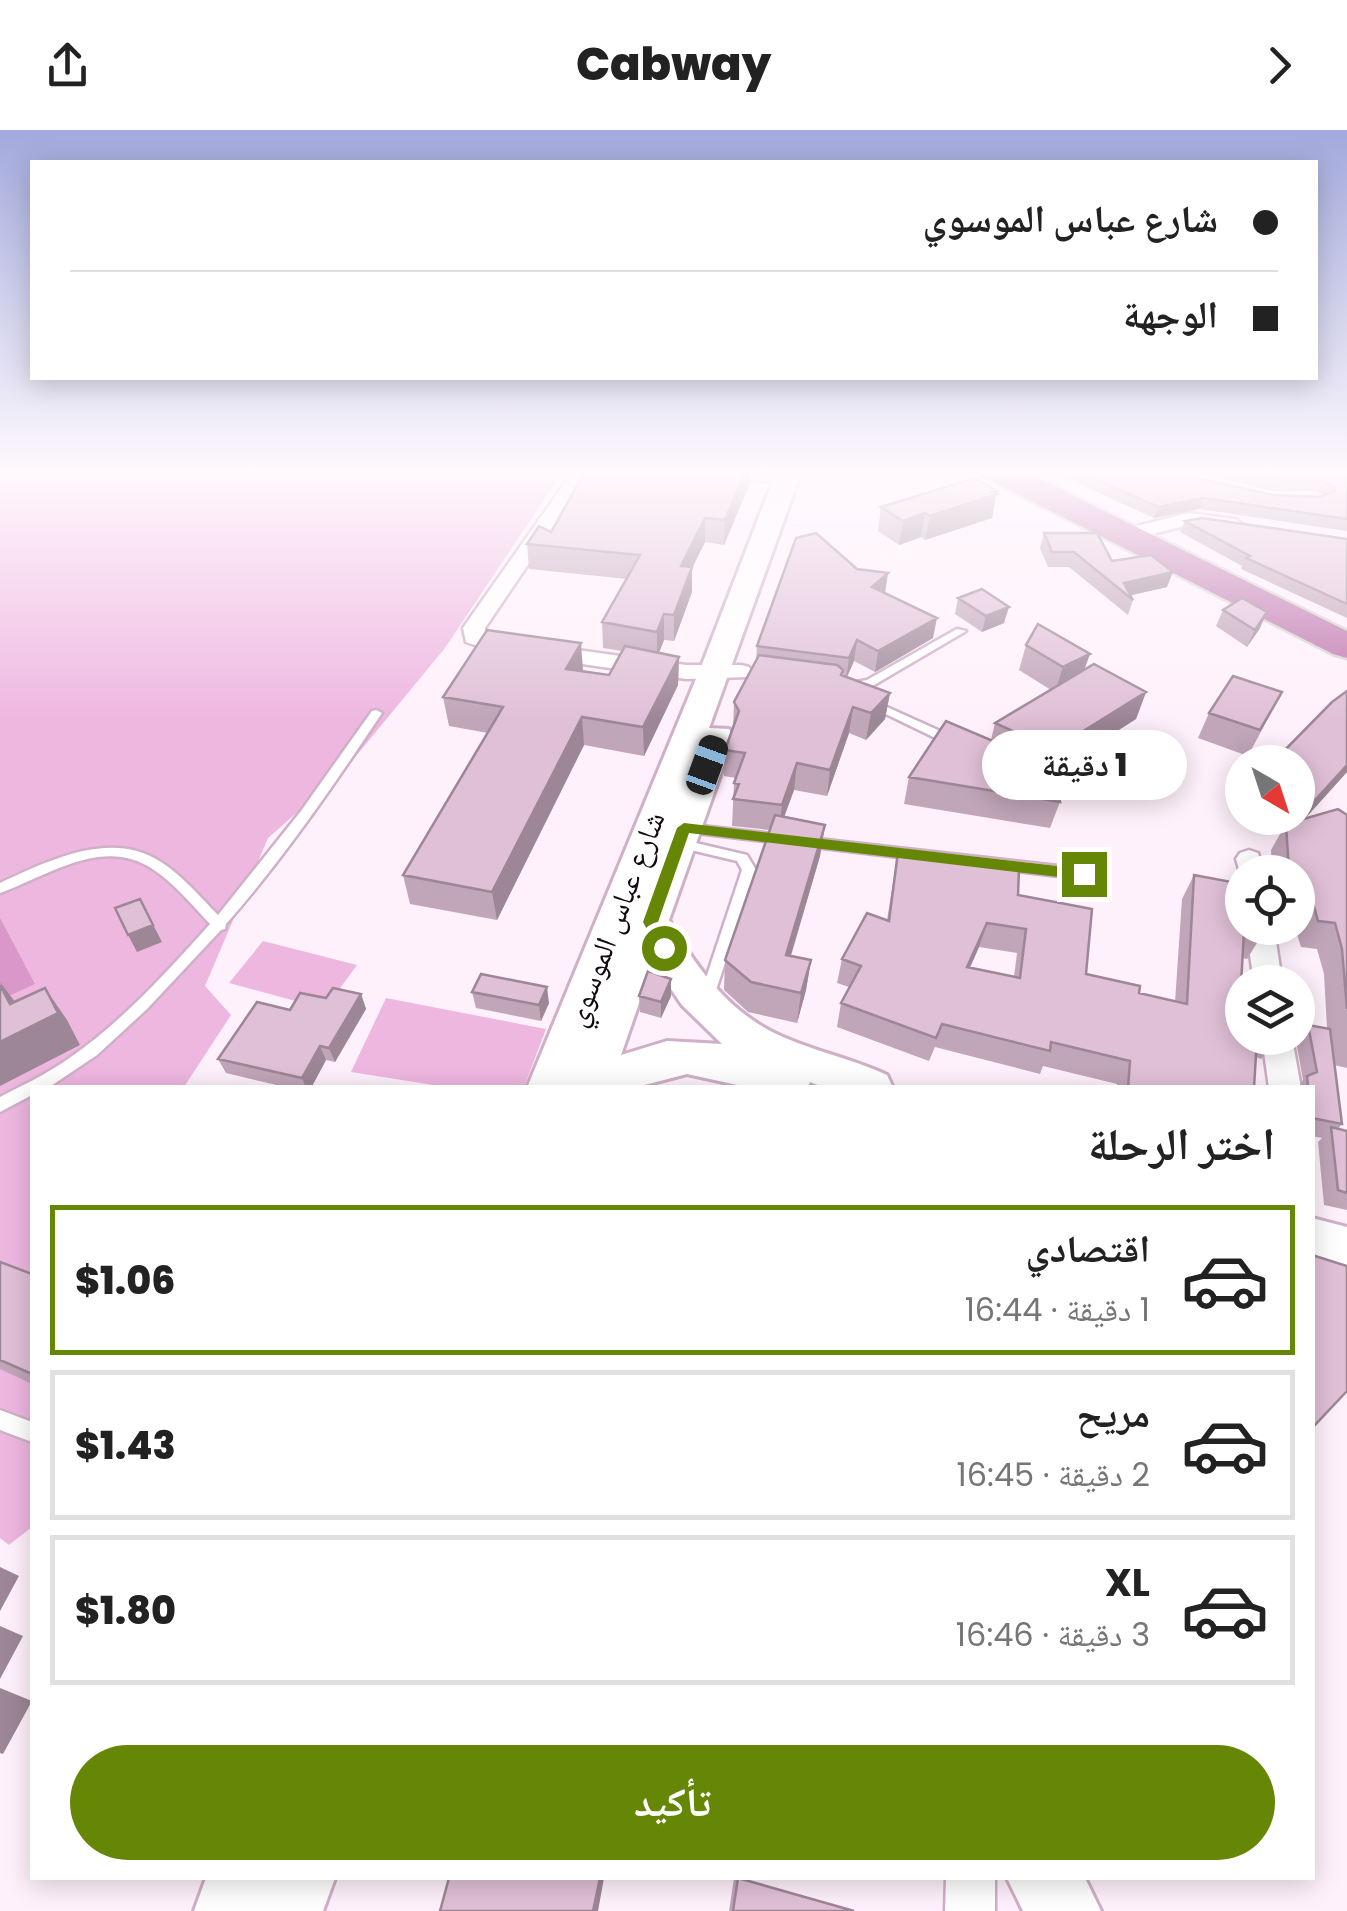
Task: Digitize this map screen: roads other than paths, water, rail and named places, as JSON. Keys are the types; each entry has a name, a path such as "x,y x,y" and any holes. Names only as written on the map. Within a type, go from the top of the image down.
{"highway":[{"path":"1161,553 1347,646"},
{"path":"1191,553 1347,630"}],"street":[{"path":"526,553 474,628 474,637 492,645 738,673"},
{"name":"شارع عباس الموسوي","path":"589,1085 682,836 738,673 773,553"},
{"name":"شارع عباس الموسوي","path":"550,1085 648,832 738,673"},
{"path":"650,922 676,968 725,1023 761,1046 863,1085"},
{"path":"594,1085 631,1067 678,1054 751,1069 796,1085"},
{"path":"1280,1055 1285,1085"},
{"path":"698,1085 751,1069"},
{"path":"1315,1241 1347,1250"},
{"path":"228,1911 240,1880"},
{"path":"288,1911 299,1880"},
{"path":"970,1911 972,1880"},
{"path":"1043,1880 1066,1911"}],"lane":[{"path":"960,631 870,683 834,685 972,750"},
{"path":"39,1085 72,1068 107,1041 220,925 308,816 376,714"},
{"path":"682,836 1084,874"},
{"path":"682,836 742,858 749,870 705,1003"},
{"path":"0,888 93,854 134,854 152,862 220,925"},
{"path":"0,1106 30,1090"},
{"path":"0,1420 30,1431"}]}
